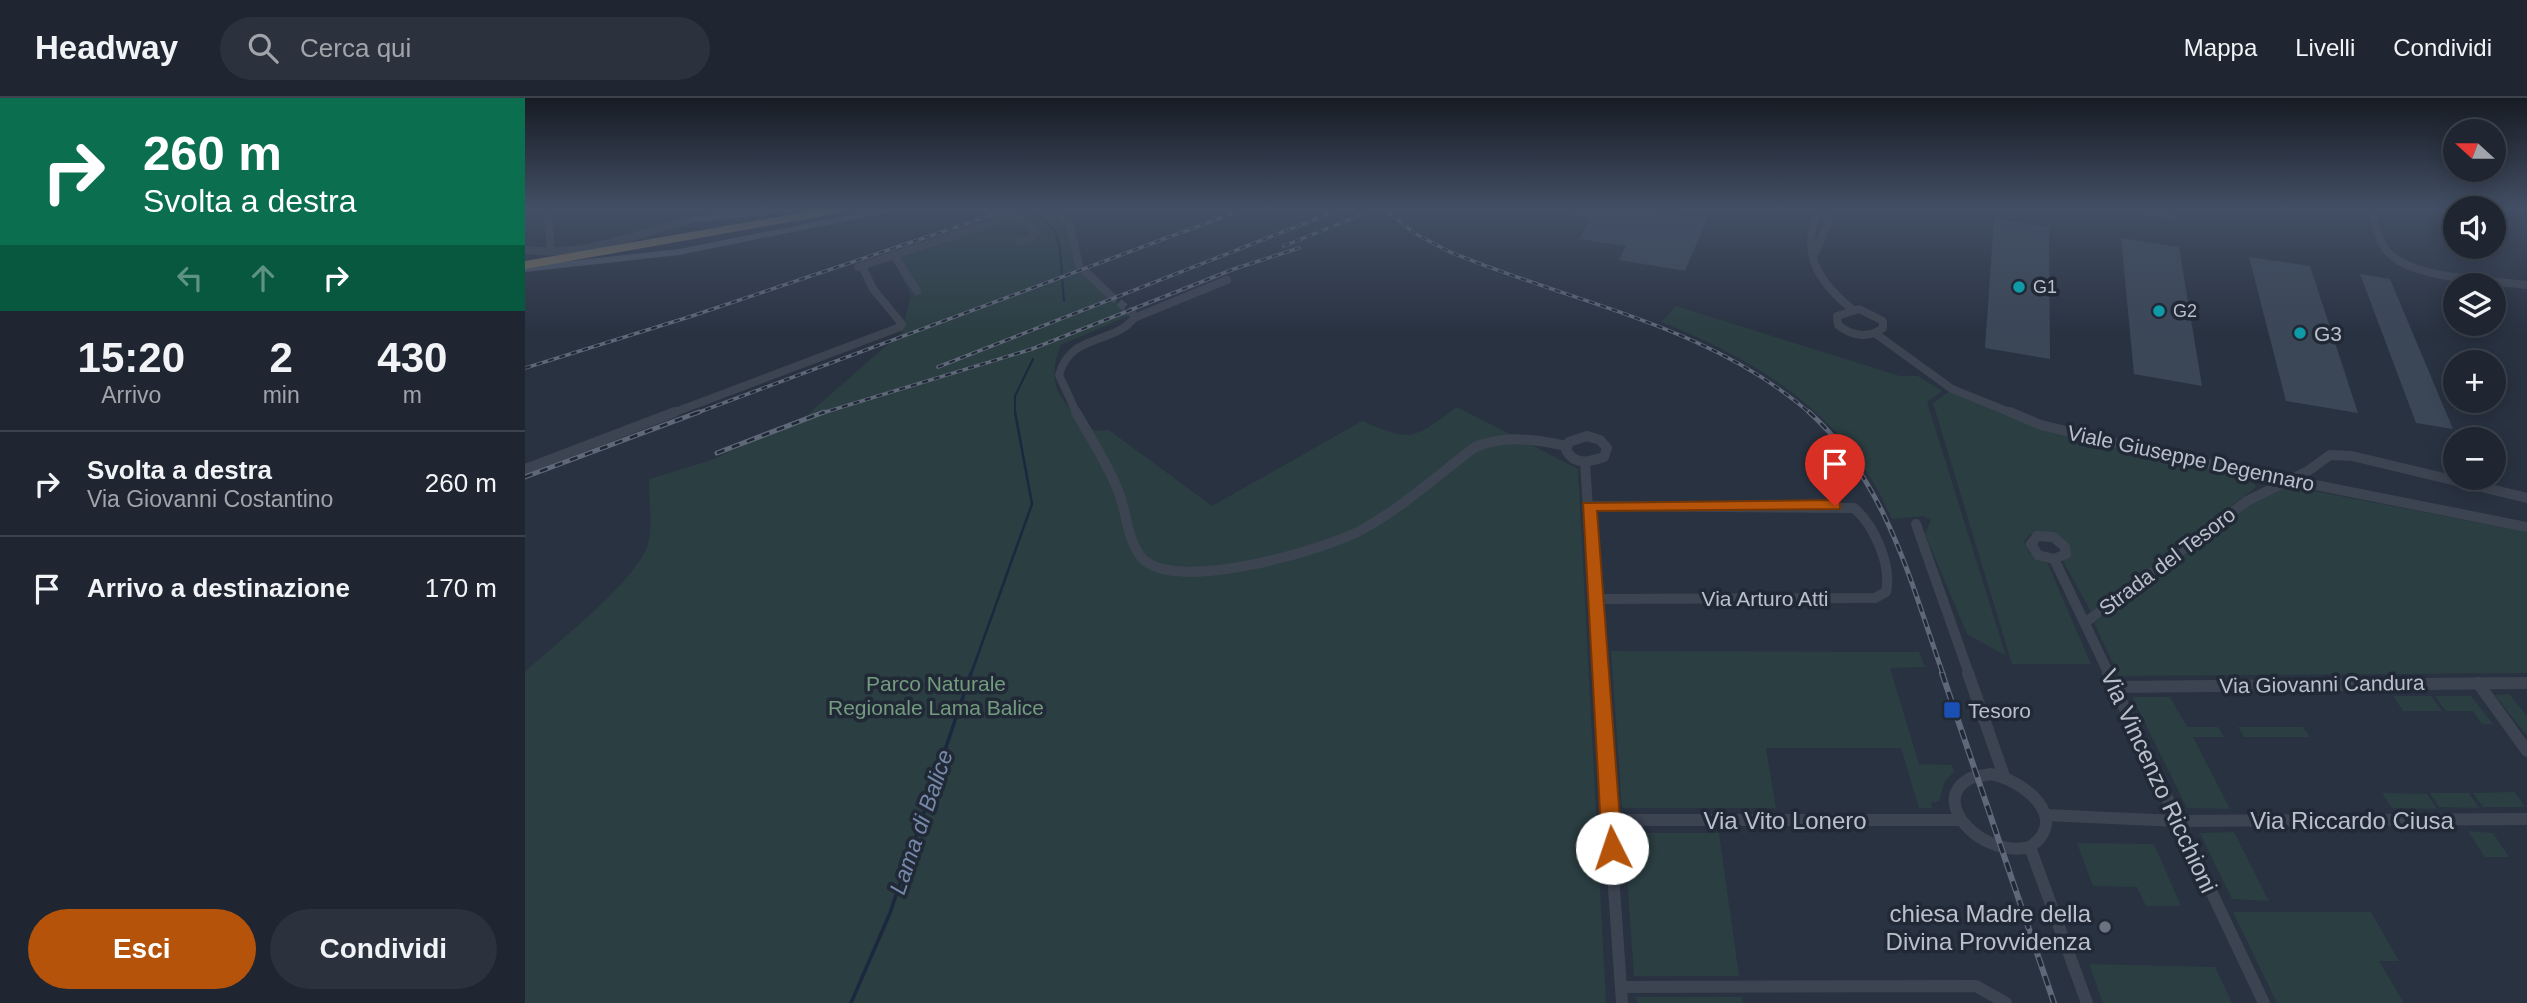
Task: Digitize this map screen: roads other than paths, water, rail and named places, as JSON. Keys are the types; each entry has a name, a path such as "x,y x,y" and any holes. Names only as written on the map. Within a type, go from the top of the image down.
{"highway":[{"path":"525,264 592,250"},
{"path":"525,264 603,250"}],"street":[{"path":"528,250 561,250"},
{"path":"525,264 689,250"},
{"path":"525,469 900,327 902,324 873,289 860,266 909,250"},
{"path":"1078,250 1082,268 1110,295"},
{"path":"2387,250 2394,258 2431,271 2527,285"},
{"name":"Viale Giuseppe Degennaro","path":"1816,251 1817,270 1822,281 1852,309"},
{"path":"894,255 917,291"},
{"path":"1227,280 1133,316 1128,326 1070,353 1060,366 1059,374 1119,494 1135,549 1159,570 1198,572 1305,551 1345,538 1372,523 1475,447 1490,440 1507,437 1566,446 1574,439 1587,436 1605,444 1607,453 1604,457 1585,463 1570,457 1566,446"},
{"name":"Viale Giuseppe Degennaro","path":"1876,334 1883,328 1880,318 1871,312 1852,309 1837,316 1838,325 1855,334 1876,334 1930,376 1997,409 2092,438 2286,480 2527,527"},
{"name":"Strada del Tesoro","path":"2086,622 2247,501 2308,471 2330,455 2352,456 2527,498"},
{"path":"1585,463 1622,1003"},
{"name":"Via Arturo Atti","path":"1589,506 1844,506 1865,515 1889,586 1886,592 1875,598 1595,598"},
{"path":"1916,524 2004,776"},
{"name":"Via Vincenzo Ricchioni","path":"2054,559 2264,1003"},
{"path":"2478,683 2527,751"},
{"name":"Via Giovanni Candura","path":"2116,687 2527,683"},
{"path":"1977,775 2004,776 2030,791 2045,815 2044,834 2030,847 2012,850 1991,846 1978,839 1960,820 1955,807 1959,786 1977,775"},
{"name":"Via Riccardo Ciusa","path":"2045,815 2177,821 2527,819"},
{"name":"Via Vito Lonero","path":"1610,820 1960,820"},
{"path":"2030,847 2087,1003"},
{"path":"1621,987 1976,986 2006,1003"}],"waterway":[{"name":"Lama di Balice","path":"1060,250 1064,301"},
{"name":"Lama di Balice","path":"1015,412 1015,396 1033,359"},
{"name":"Lama di Balice","path":"971,674 1032,504 1015,412"},
{"name":"Lama di Balice","path":"851,1003 890,913 971,673"}],"tunnel":[{"path":"1110,295 1133,314"}],"railway":[{"path":"525,368 692,316 887,250"},
{"path":"694,414 1134,250"},
{"path":"938,367 1236,250"},
{"path":"819,414 1032,349 1234,269 1292,250"},
{"path":"1447,250 1683,337 1728,358 1771,383 1811,414"},
{"path":"525,477 699,412"},
{"path":"717,453 824,412"},
{"path":"1811,414 1836,439 1877,500 1906,568 1943,674"},
{"path":"1942,673 2054,1003"}],"place":[{"name":"G1","path":"2019,287"},
{"name":"G2","path":"2159,311"},
{"name":"G3","path":"2300,333"},
{"name":"Tesoro","path":"1952,710"},
{"name":"chiesa Madre della Divina Provvidenza","path":"2105,927"}],"park label":[{"name":"Parco Naturale Regionale Lama Balice","path":"936,695"}]}
